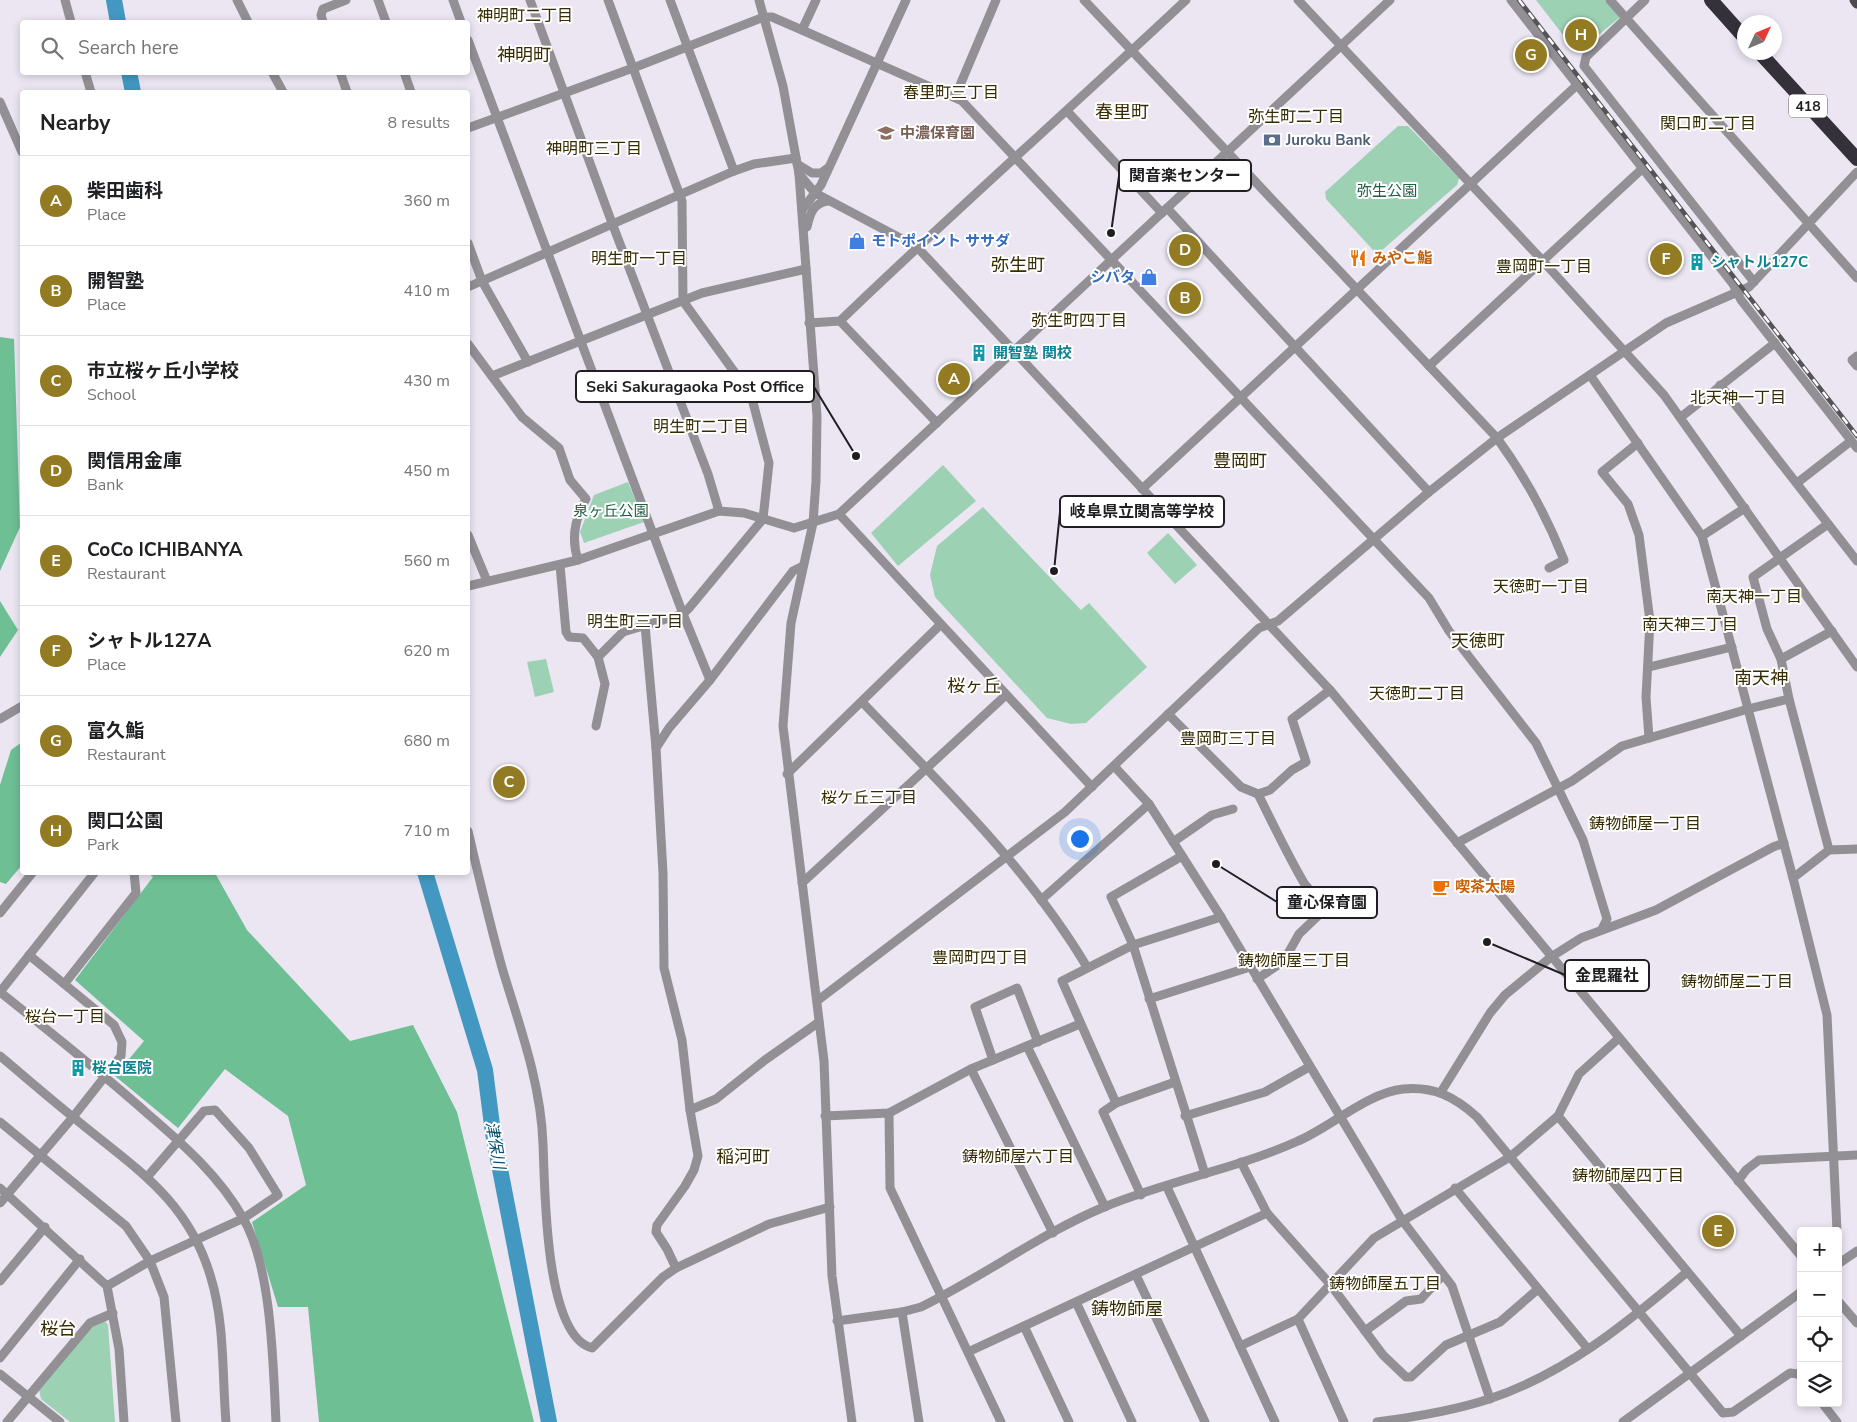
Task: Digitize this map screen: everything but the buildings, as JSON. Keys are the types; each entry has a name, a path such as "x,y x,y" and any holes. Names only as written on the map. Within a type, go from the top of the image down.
{"highway":[{"path":"1711,0 1737,29"},
{"name":"418","path":"1766,60 1857,158"}],"street":[{"path":"65,0 70,20"},
{"path":"237,0 247,20"},
{"path":"322,20 320,15 323,9 346,0"},
{"path":"378,0 385,20"},
{"path":"453,0 460,20"},
{"path":"530,0 612,223 708,474 719,511"},
{"path":"598,656 623,632 683,614 763,519 769,463 751,395 683,301 682,201 608,0"},
{"path":"670,0 734,171"},
{"path":"759,0 783,86 797,165 817,416 813,523 792,623 785,679 783,726 787,774 824,1061 832,1276 852,1422"},
{"path":"802,30 816,0"},
{"path":"802,210 821,185 906,0"},
{"path":"954,97 996,0"},
{"path":"1084,0 1497,438 1552,529 1564,560 1548,568"},
{"path":"809,323 840,321 917,247 1017,158 1186,0"},
{"path":"1298,0 1625,350 1681,417 1857,667"},
{"path":"470,585 578,560 719,511 744,513 794,528 839,514 1390,0"},
{"path":"1511,0 1854,444 1797,483"},
{"path":"1610,0 1857,278"},
{"path":"1645,0 1586,57 1584,66 1754,282"},
{"path":"470,127 633,68 764,17 772,17 962,101 1429,598 1449,631 1536,743 1583,840 1607,919 1602,929"},
{"path":"470,46 683,614 710,680"},
{"path":"86,75 90,90"},
{"path":"274,75 282,90"},
{"path":"341,75 346,90"},
{"path":"405,75 410,90"},
{"path":"1142,489 1577,84"},
{"path":"0,102 20,142"},
{"path":"1067,111 1294,346 1429,492"},
{"path":"470,286 680,193 754,164 797,165 812,173 821,173 830,166"},
{"path":"797,165 815,193 917,247 1012,352 1330,690 1797,1251"},
{"path":"1429,366 1642,168"},
{"path":"817,1001 1065,812 1259,628 1278,621 1429,492 1497,438 1666,323 1739,293 1754,282 1857,172"},
{"path":"821,185 821,190 828,201"},
{"path":"804,236 813,209 820,202 828,201"},
{"path":"470,248 482,281 528,362"},
{"path":"492,376 702,293 806,269"},
{"path":"840,321 936,423"},
{"path":"1681,417 1775,343"},
{"path":"470,347 522,417 559,448 570,480 586,498 578,514 574,546 578,560"},
{"path":"1857,356 1852,360 1857,366"},
{"path":"1590,375 1702,536 1793,878 1827,1015 1835,1157 1836,1227"},
{"path":"1720,385 1857,561"},
{"path":"1638,444 1602,472 1628,504 1639,535 1650,621 1646,697 1649,738"},
{"path":"1702,536 1745,508"},
{"path":"839,514 940,625 1092,786"},
{"path":"1828,524 1753,577 1767,629 1781,659 1789,699 1829,850"},
{"path":"470,540 487,581"},
{"path":"560,565 566,632 569,637 583,638 588,642 598,656 605,684 596,726"},
{"path":"656,748 669,728 710,680 793,571 803,566"},
{"path":"645,625 656,748 663,873 664,968 682,1040 690,1110 698,1156 685,1186 657,1225 656,1232 676,1268"},
{"path":"787,774 940,625"},
{"path":"1781,659 1832,631"},
{"path":"1649,667 1732,647"},
{"path":"1168,714 1241,787 1258,794 1270,790 1292,770 1306,762 1292,719 1330,690"},
{"path":"802,883 1006,695"},
{"path":"1457,843 1572,781 1622,746 1789,699"},
{"path":"862,702 1006,856 1041,900 1087,967"},
{"path":"0,719 20,707"},
{"path":"1114,766 1149,804 1221,917 1402,1220 1452,1286 1490,1399"},
{"path":"1257,979 1278,965 1286,957 1299,934 1323,911 1323,904 1305,884 1258,794"},
{"path":"1041,900 1149,804"},
{"path":"1173,842 1212,815 1233,809"},
{"path":"470,840 495,943 532,1068 542,1134 548,1239 555,1285 564,1318 585,1346 592,1348 663,1277 676,1268 769,1224 830,1207"},
{"path":"1441,1092 1490,1013 1505,996 1551,957 1581,938 1656,910 1773,847 1784,844"},
{"path":"1793,878 1829,850 1857,849"},
{"path":"1182,856 1111,897 1133,945 1205,1174"},
{"path":"0,913 31,875"},
{"path":"92,875 0,992 106,1076 179,1141 210,1174 244,1218 256,1249 268,1307 276,1422"},
{"path":"65,983 136,893 134,875"},
{"path":"1116,1103 1062,981 1133,945 1221,917"},
{"path":"0,1203 4,1191 73,1118 121,1056 122,1042 114,1025 29,955"},
{"path":"1150,999 1250,967"},
{"path":"993,1060 975,1007 1017,988 1038,1042"},
{"path":"690,1110 716,1099 765,1060 819,1022"},
{"path":"825,1116 889,1113 971,1069 1080,1024"},
{"path":"1240,1346 1298,1319 1374,1238 1455,1188 1510,1157 1558,1116 1579,1074 1619,1038"},
{"path":"1026,1046 1104,1207"},
{"path":"0,1056 73,1118 148,1176 178,1211 196,1239 211,1278 217,1305 226,1422"},
{"path":"1186,1116 1266,1092 1309,1067"},
{"path":"971,1069 1053,1233"},
{"path":"1141,1195 1103,1112 1116,1103 1175,1082"},
{"path":"837,1321 902,1312 921,1307 1053,1233 1104,1207 1241,1162 1298,1141 1377,1096 1401,1089 1425,1088 1441,1092 1460,1101 1477,1117 1723,1413 1733,1412 1790,1372 1797,1374"},
{"path":"107,1286 150,1261 244,1218 278,1195 249,1148 215,1110 204,1111 148,1176"},
{"path":"889,1113 890,1188 1001,1422"},
{"path":"1558,1116 1741,1336"},
{"path":"0,1122 126,1226 150,1261 164,1297 176,1422"},
{"path":"1738,1181 1746,1170 1760,1160 1857,1155"},
{"path":"1241,1162 1267,1213 1330,1284 1384,1355 1406,1378 1411,1377 1446,1345 1500,1322 1538,1289"},
{"path":"1166,1187 1275,1422"},
{"path":"1455,1188 1588,1349"},
{"path":"4,1191 80,1259 107,1286 119,1349 124,1422"},
{"path":"968,1352 1267,1213"},
{"path":"0,1281 45,1227"},
{"path":"1842,1261 1857,1251"},
{"path":"0,1358 80,1259"},
{"path":"1377,1422 1439,1418 1544,1376 1588,1349 1639,1312 1687,1272"},
{"path":"1136,1274 1205,1422"},
{"path":"1365,1331 1406,1301 1421,1299 1443,1275"},
{"path":"1623,1422 1797,1295"},
{"path":"1076,1302 1132,1422"},
{"path":"1842,1306 1857,1323"},
{"path":"7,1422 90,1323 113,1312"},
{"path":"902,1312 918,1422"},
{"path":"1298,1319 1344,1422"},
{"path":"1024,1326 1069,1422"},
{"path":"0,1374 60,1422"},
{"path":"1825,1407 1837,1422"}],"green space":[{"path":"1536,0 1605,0 1620,17 1577,53"},
{"name":"弥生公園","path":"1398,126 1408,126 1459,178 1457,185 1381,251 1373,250 1326,199 1325,192"},
{"path":"0,337 14,339 20,527 0,571"},
{"path":"943,465 976,501 898,566 871,533"},
{"name":"泉ヶ丘公園","path":"628,482 644,522 584,543 580,532 594,495"},
{"path":"983,507 1081,610 1089,603 1147,667 1086,723 1071,724 1047,718 935,597 930,575 937,546"},
{"path":"1168,533 1197,565 1175,584 1147,553"},
{"path":"0,601 18,630 0,657"},
{"path":"546,659 554,692 535,697 527,662"},
{"path":"20,743 20,867 6,884 0,882 0,785 11,750"},
{"path":"150,875 216,875 247,930 350,1041 413,1025 457,1112 534,1422 319,1422 308,1307 278,1307 252,1222 306,1185 288,1116 225,1069 178,1128 115,1076 144,1041 75,980 153,877"},
{"path":"105,1321 108,1325 115,1422 70,1422 41,1399 39,1390 92,1327"}],"waterway":[{"name":"津保川","path":"114,0 118,20"},
{"name":"津保川","path":"130,75 133,90"},
{"name":"津保川","path":"426,875 485,1070 493,1133 549,1422"}],"railway":[{"path":"1519,0 1857,436"}],"place":[{"name":"関口公園","path":"1581,35"},
{"name":"富久鮨","path":"1531,55"},
{"name":"中濃保育園","path":"886,133"},
{"name":"Juroku Bank","path":"1272,140"},
{"name":"関音楽センター","path":"1111,233"},
{"name":"モトポイント ササダ","path":"857,241"},
{"name":"関信用金庫","path":"1185,250"},
{"name":"みやこ鮨","path":"1358,258"},
{"name":"シャトル127A","path":"1666,259"},
{"name":"シャトル127C","path":"1697,262"},
{"name":"シバタ","path":"1149,277"},
{"name":"開智塾","path":"1185,298"},
{"name":"開智塾 関校","path":"979,353"},
{"name":"柴田歯科","path":"954,379"},
{"name":"Seki Sakuragaoka Post Office","path":"856,456"},
{"name":"岐阜県立関高等学校","path":"1054,571"},
{"name":"市立桜ヶ丘小学校","path":"509,782"},
{"name":"童心保育園","path":"1216,864"},
{"name":"喫茶太陽","path":"1441,887"},
{"name":"金毘羅社","path":"1487,942"},
{"name":"桜台医院","path":"78,1068"},
{"name":"CoCo ICHIBANYA","path":"1718,1231"}],"district":[{"name":"神明町二丁目","path":"525,15"},
{"name":"神明町","path":"524,55"},
{"name":"春里町三丁目","path":"951,92"},
{"name":"春里町","path":"1122,112"},
{"name":"弥生町二丁目","path":"1296,116"},
{"name":"関口町二丁目","path":"1708,123"},
{"name":"神明町三丁目","path":"594,148"},
{"name":"明生町一丁目","path":"639,258"},
{"name":"弥生町","path":"1018,265"},
{"name":"豊岡町一丁目","path":"1544,266"},
{"name":"弥生町四丁目","path":"1079,320"},
{"name":"北天神一丁目","path":"1738,397"},
{"name":"明生町二丁目","path":"701,426"},
{"name":"豊岡町","path":"1240,461"},
{"name":"天徳町一丁目","path":"1541,586"},
{"name":"南天神一丁目","path":"1754,596"},
{"name":"明生町三丁目","path":"635,621"},
{"name":"南天神三丁目","path":"1690,624"},
{"name":"天徳町","path":"1478,641"},
{"name":"南天神","path":"1761,678"},
{"name":"桜ヶ丘","path":"974,686"},
{"name":"天徳町二丁目","path":"1417,693"},
{"name":"豊岡町三丁目","path":"1228,738"},
{"name":"桜ケ丘三丁目","path":"869,797"},
{"name":"鋳物師屋一丁目","path":"1645,823"},
{"name":"豊岡町四丁目","path":"980,957"},
{"name":"鋳物師屋三丁目","path":"1294,960"},
{"name":"鋳物師屋二丁目","path":"1737,981"},
{"name":"桜台一丁目","path":"65,1016"},
{"name":"鋳物師屋六丁目","path":"1018,1156"},
{"name":"稲河町","path":"743,1157"},
{"name":"鋳物師屋四丁目","path":"1628,1175"},
{"name":"鋳物師屋五丁目","path":"1385,1283"},
{"name":"鋳物師屋","path":"1127,1309"},
{"name":"桜台","path":"58,1329"}]}
